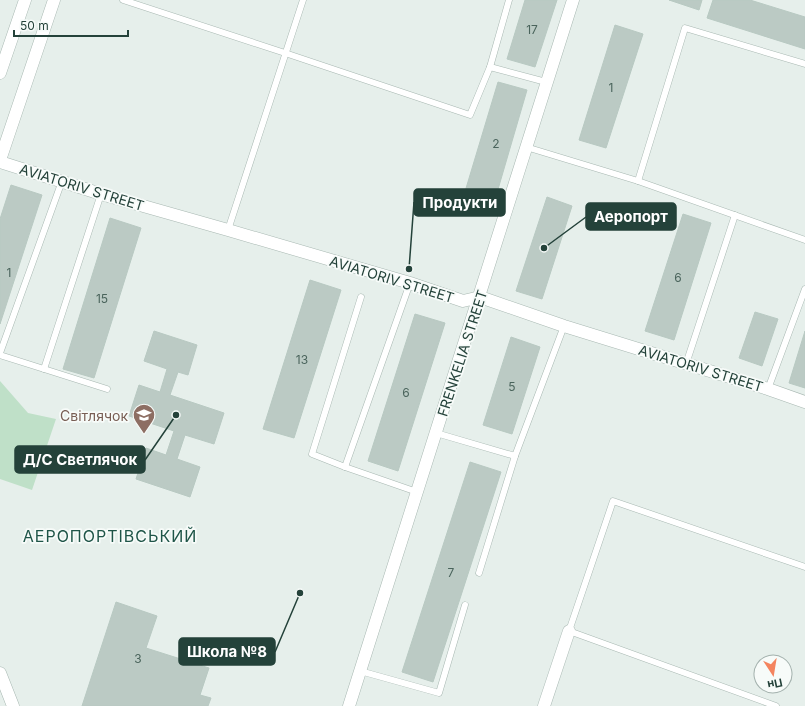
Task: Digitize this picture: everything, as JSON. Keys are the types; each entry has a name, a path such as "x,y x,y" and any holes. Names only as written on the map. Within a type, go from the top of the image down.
{"street":[{"path":"0,73 25,0"},
{"path":"0,161 2,146 54,0"},
{"name":"FRENKELIA STREET","path":"349,706 573,0"},
{"name":"AVIATORIV STREET","path":"0,161 101,194 410,283 463,302 480,297 564,326 768,389 805,402"},
{"path":"544,706 569,631"},
{"path":"0,673 13,706"}],"lane":[{"path":"122,0 470,115 490,67 509,0"},
{"path":"228,230 303,0"},
{"path":"638,181 685,28 805,64"},
{"path":"490,67 546,82"},
{"path":"526,147 638,181 805,240"},
{"path":"62,181 0,354 107,389"},
{"path":"44,369 101,194"},
{"path":"686,364 734,215"},
{"path":"345,467 410,283"},
{"path":"768,389 805,289"},
{"path":"361,297 312,454 417,492"},
{"path":"479,573 515,456 564,326"},
{"path":"436,432 515,456"},
{"path":"776,706 569,631 613,501 805,567"},
{"path":"360,671 439,693 465,605"}],"green space":[{"path":"0,381 28,413 56,419 32,490 0,479"}],"building":[{"path":"525,0 557,0 535,67 507,59"},
{"path":"669,0 702,0 699,10"},
{"path":"713,0 750,0 805,17 805,49 707,18"},
{"path":"615,25 643,34 606,148 579,140"},
{"path":"498,82 527,90 494,203 464,195"},
{"path":"11,185 42,195 0,324 0,219"},
{"path":"547,197 572,206 542,299 516,291"},
{"path":"683,214 711,223 674,340 645,331"},
{"path":"110,218 141,228 94,378 63,369"},
{"path":"310,280 341,290 294,438 263,429"},
{"path":"755,312 778,319 762,366 739,358"},
{"path":"415,314 445,323 398,471 368,461"},
{"path":"154,331 197,345 188,375 178,372 170,395 224,413 214,444 185,435 177,459 200,467 190,497 136,479 146,448 166,455 174,431 129,416 139,385 160,392 167,369 144,361"},
{"path":"805,331 805,388 789,383"},
{"path":"511,337 540,347 512,434 483,425"},
{"path":"470,462 501,472 433,682 402,672"},
{"path":"116,602 157,616 146,648 209,668 200,695 211,698 208,706 82,706"}],"place":[{"name":"Аеропорт","path":"544,248"},
{"name":"Продукти","path":"409,269"},
{"name":"Д/С Светлячок","path":"176,415"},
{"name":"Світлячок","path":"144,434"},
{"name":"Школа №8","path":"300,593"}],"district":[{"name":"АЕРОПОРТІВСЬКИЙ","path":"110,536"}]}
